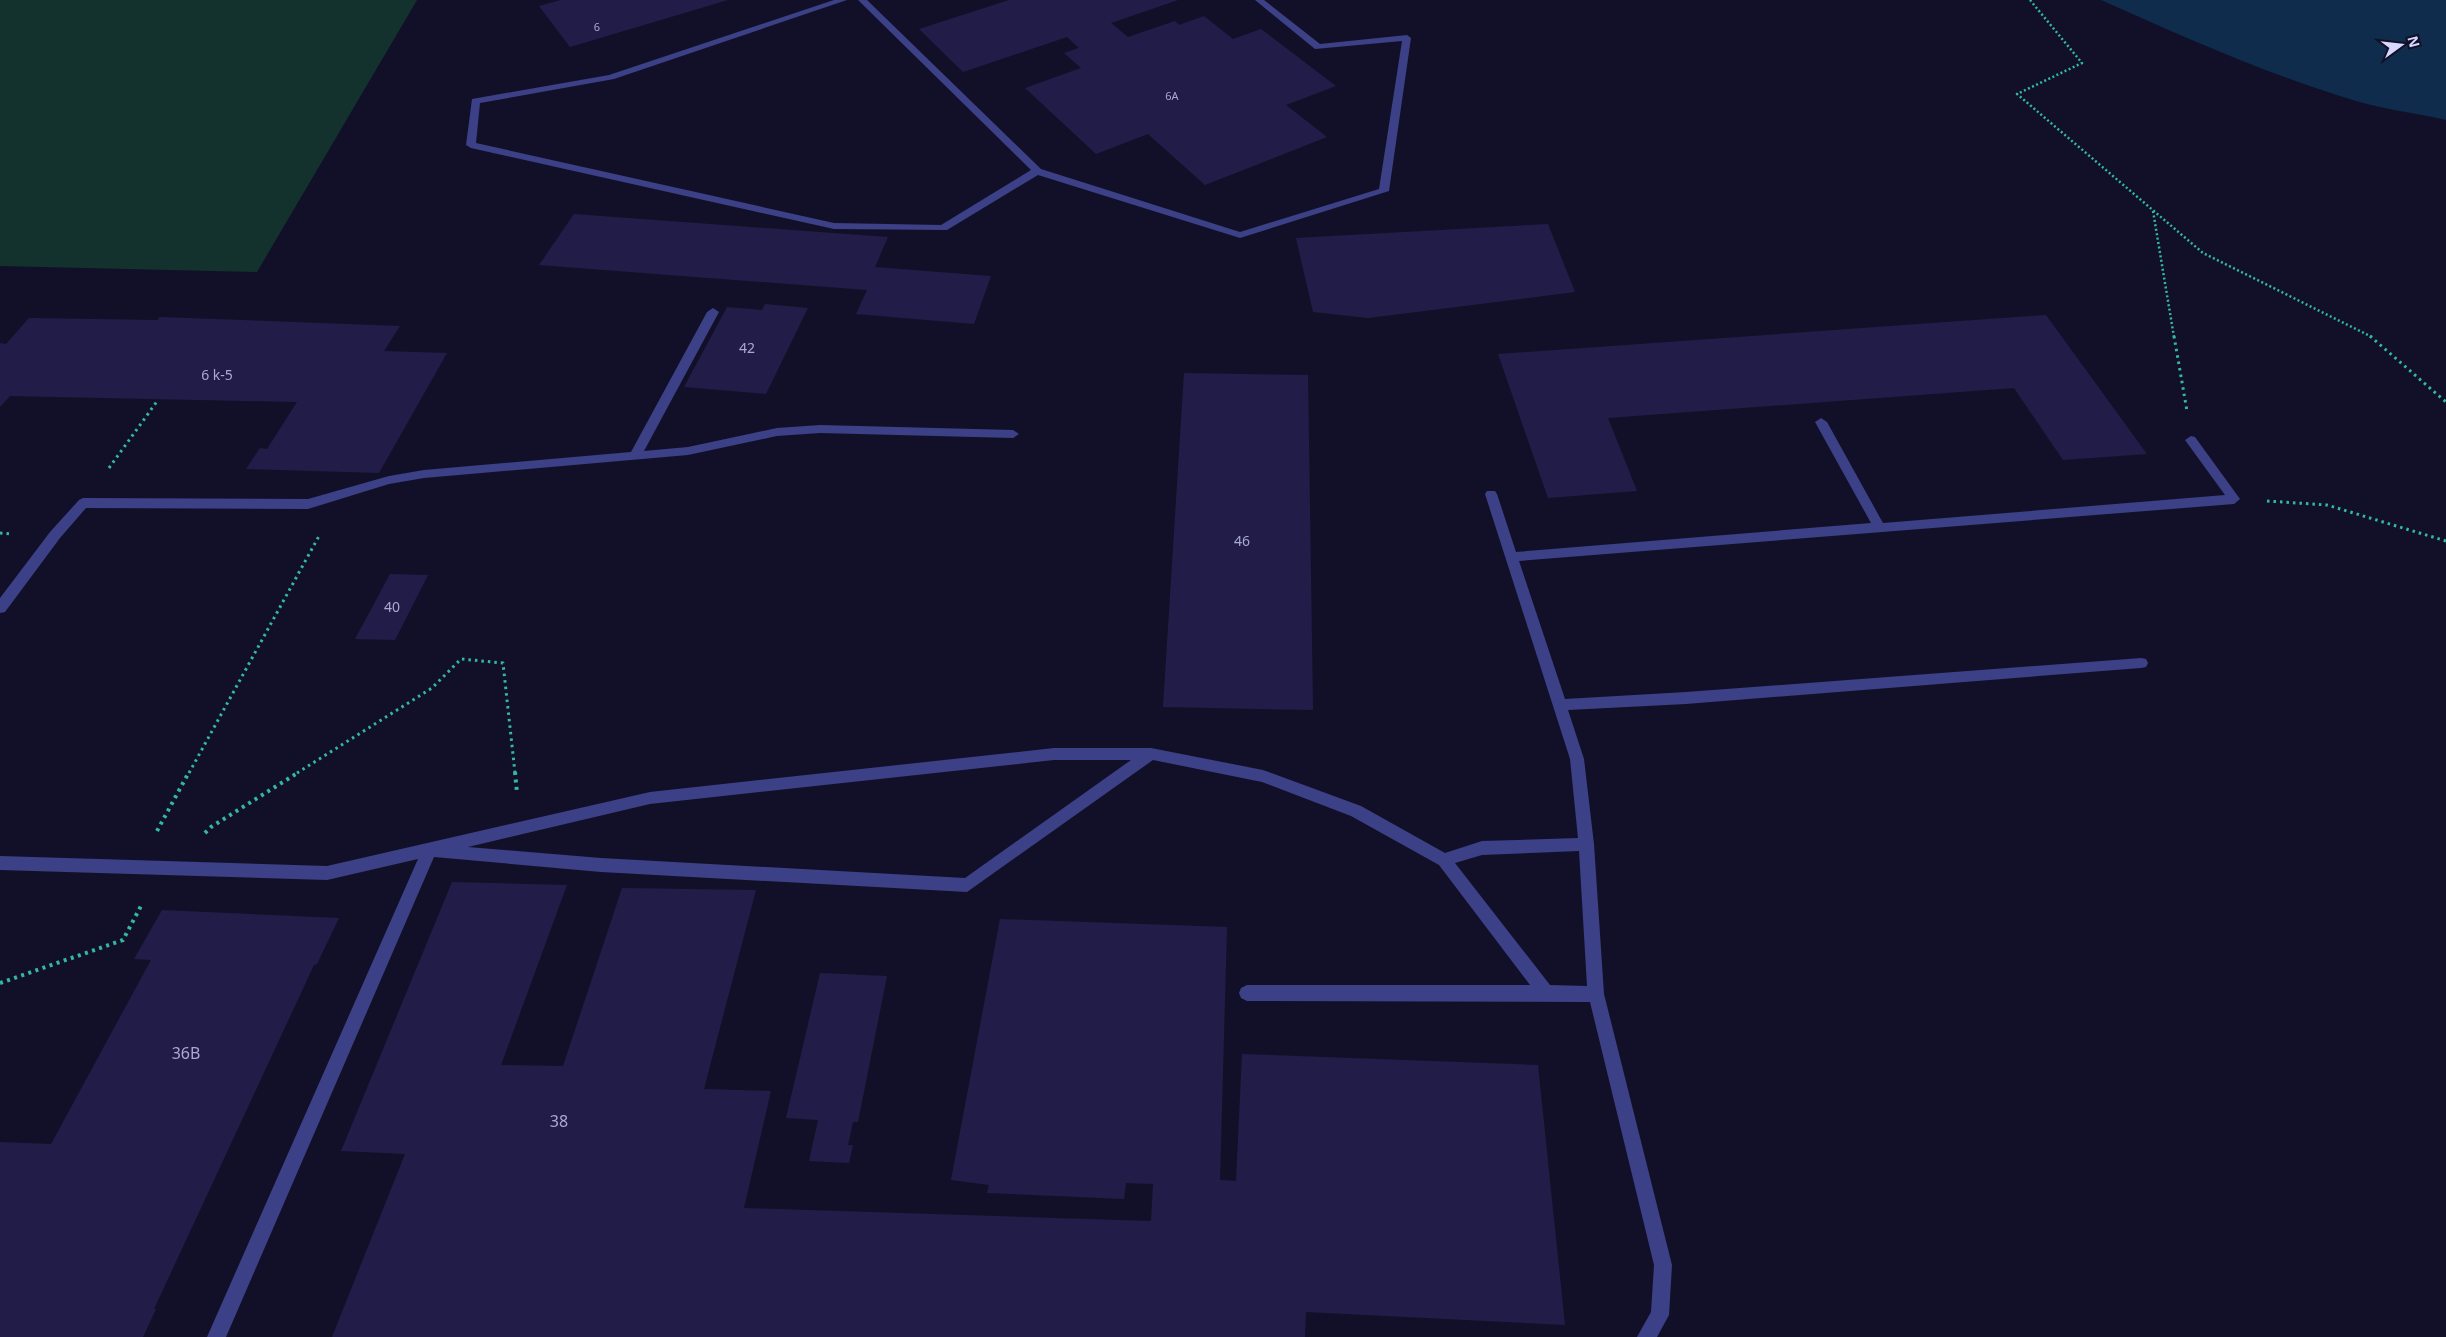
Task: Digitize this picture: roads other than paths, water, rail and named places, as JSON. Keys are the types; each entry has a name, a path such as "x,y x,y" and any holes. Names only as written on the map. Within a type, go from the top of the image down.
{"lane":[{"path":"843,0 610,76 475,101 470,145 834,226 943,228 1037,171"},
{"path":"862,0 1037,171 1240,235 1384,191 1407,38 1318,47 1259,0"},
{"path":"635,456 712,312"},
{"path":"1822,422 1879,527"},
{"path":"0,608 55,535 83,503 308,504 389,480 424,474 688,451 778,432 820,429 1013,434"},
{"path":"1511,557 2234,500 2192,440"},
{"path":"1491,494 1577,759 1586,844 1596,994 1663,1266 1660,1315 1646,1337"},
{"path":"1559,705 1686,698 2141,663"},
{"path":"0,863 327,873 650,798 1054,754 1151,754 1263,776 1356,811 1444,860 1546,993"},
{"path":"429,850 601,865 967,885 1151,754"},
{"path":"1444,860 1482,848 1586,844"},
{"path":"216,1337 429,850"},
{"path":"1247,993 1596,994"}],"water":[{"path":"2101,0 2446,0 2446,120 2367,104 2323,91 2227,55"}]}
